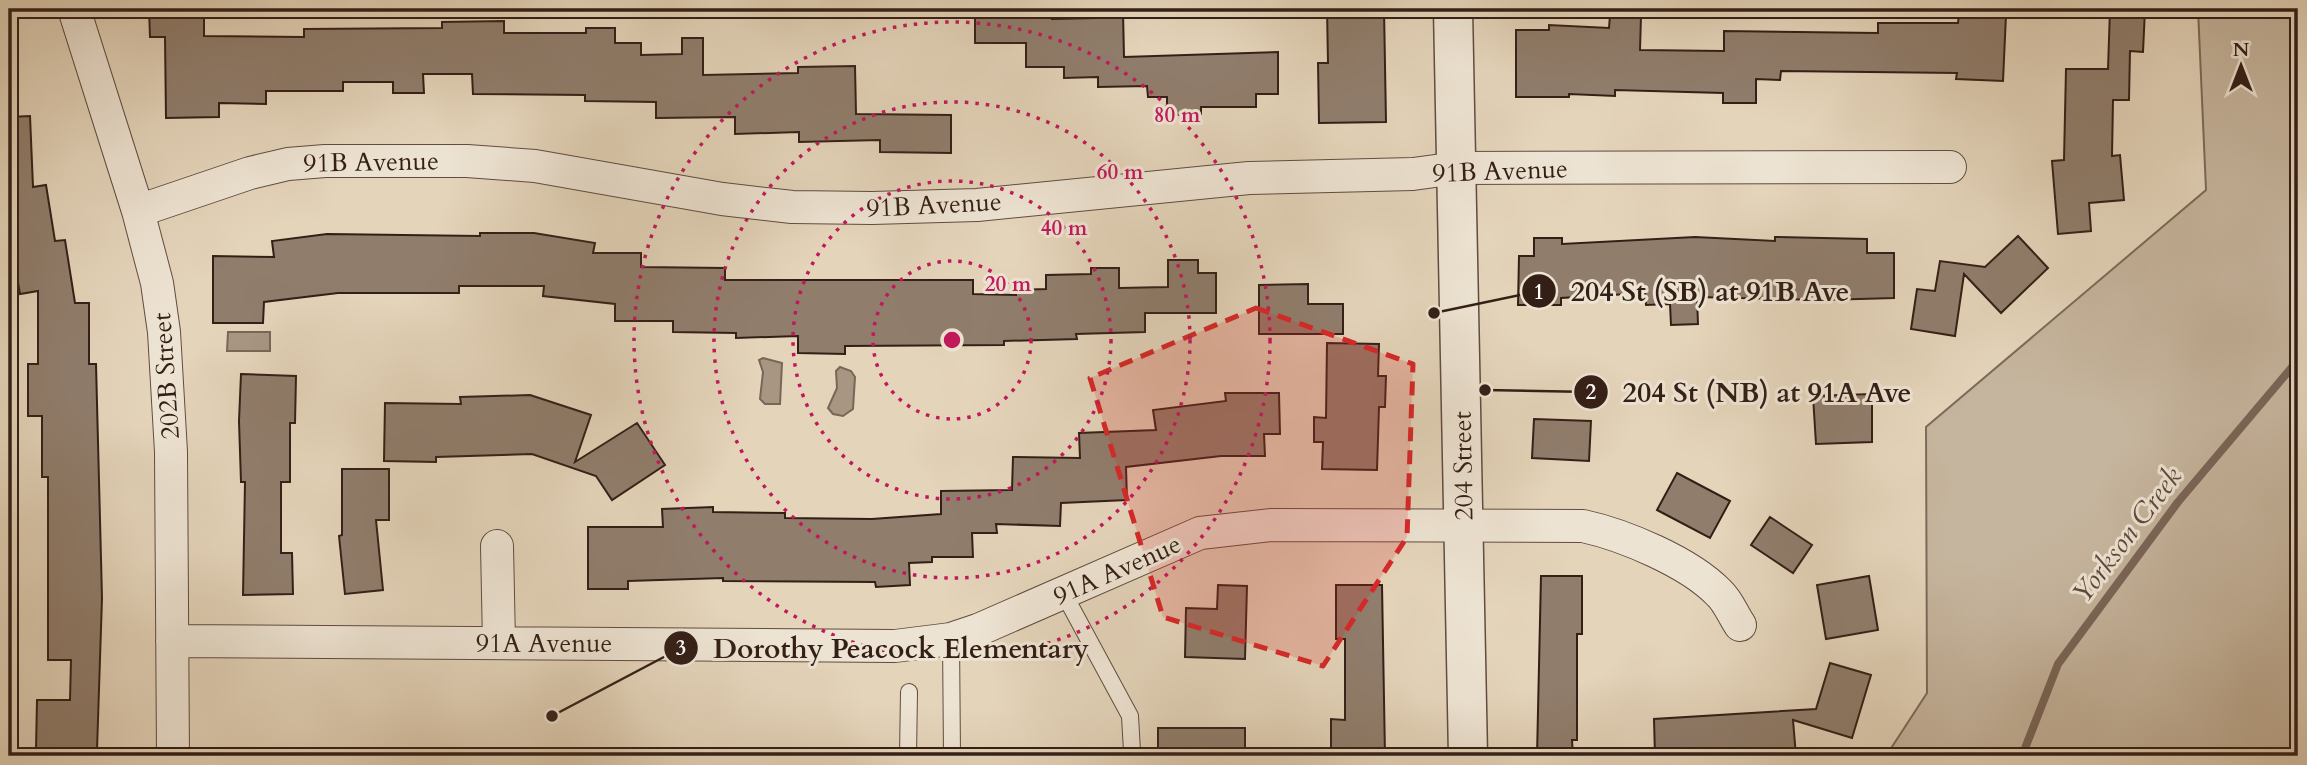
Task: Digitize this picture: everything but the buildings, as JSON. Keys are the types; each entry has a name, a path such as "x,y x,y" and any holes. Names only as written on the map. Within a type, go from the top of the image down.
{"street":[{"name":"202B Street","path":"74,9 158,283 169,378 173,756"},
{"name":"204 Street","path":"1453,9 1468,756"},
{"name":"91B Avenue","path":"138,211 250,173 288,164 325,161 467,161 535,166 722,199 792,208 977,205 1249,178 1413,174 1457,168 1950,167"},
{"name":"91A Avenue","path":"172,641 895,646 951,639 1064,594 1200,533 1272,525 1583,526 1612,533 1688,570 1720,593 1740,625"},
{"path":"497,546 499,643"}],"lane":[{"path":"1064,594 1130,716 1132,751 1129,756"},
{"path":"951,639 952,756"},
{"path":"908,756 909,692"}],"highlighted area":[{"path":"1256,308 1413,364 1407,537 1323,666 1163,617 1090,378"}],"shaded area":[{"path":"2198,9 2298,9 2298,756 1886,756 1927,693 1926,427 2206,190"},
{"path":"228,332 270,332 270,351 227,351"},
{"path":"763,358 782,363 780,404 765,404 760,399 763,372 759,360"},
{"path":"840,367 851,371 855,377 853,409 843,416 833,414 828,408 837,388 836,371"}],"waterway":[{"name":"Yorkson Creek","path":"2022,756 2058,664 2178,502 2298,360"}],"place":[{"name":"204 St (SB) at 91B Ave","path":"1434,313"},
{"name":"204 St (NB) at 91A Ave","path":"1485,390"},
{"name":"Dorothy Peacock Elementary","path":"552,716"}]}
